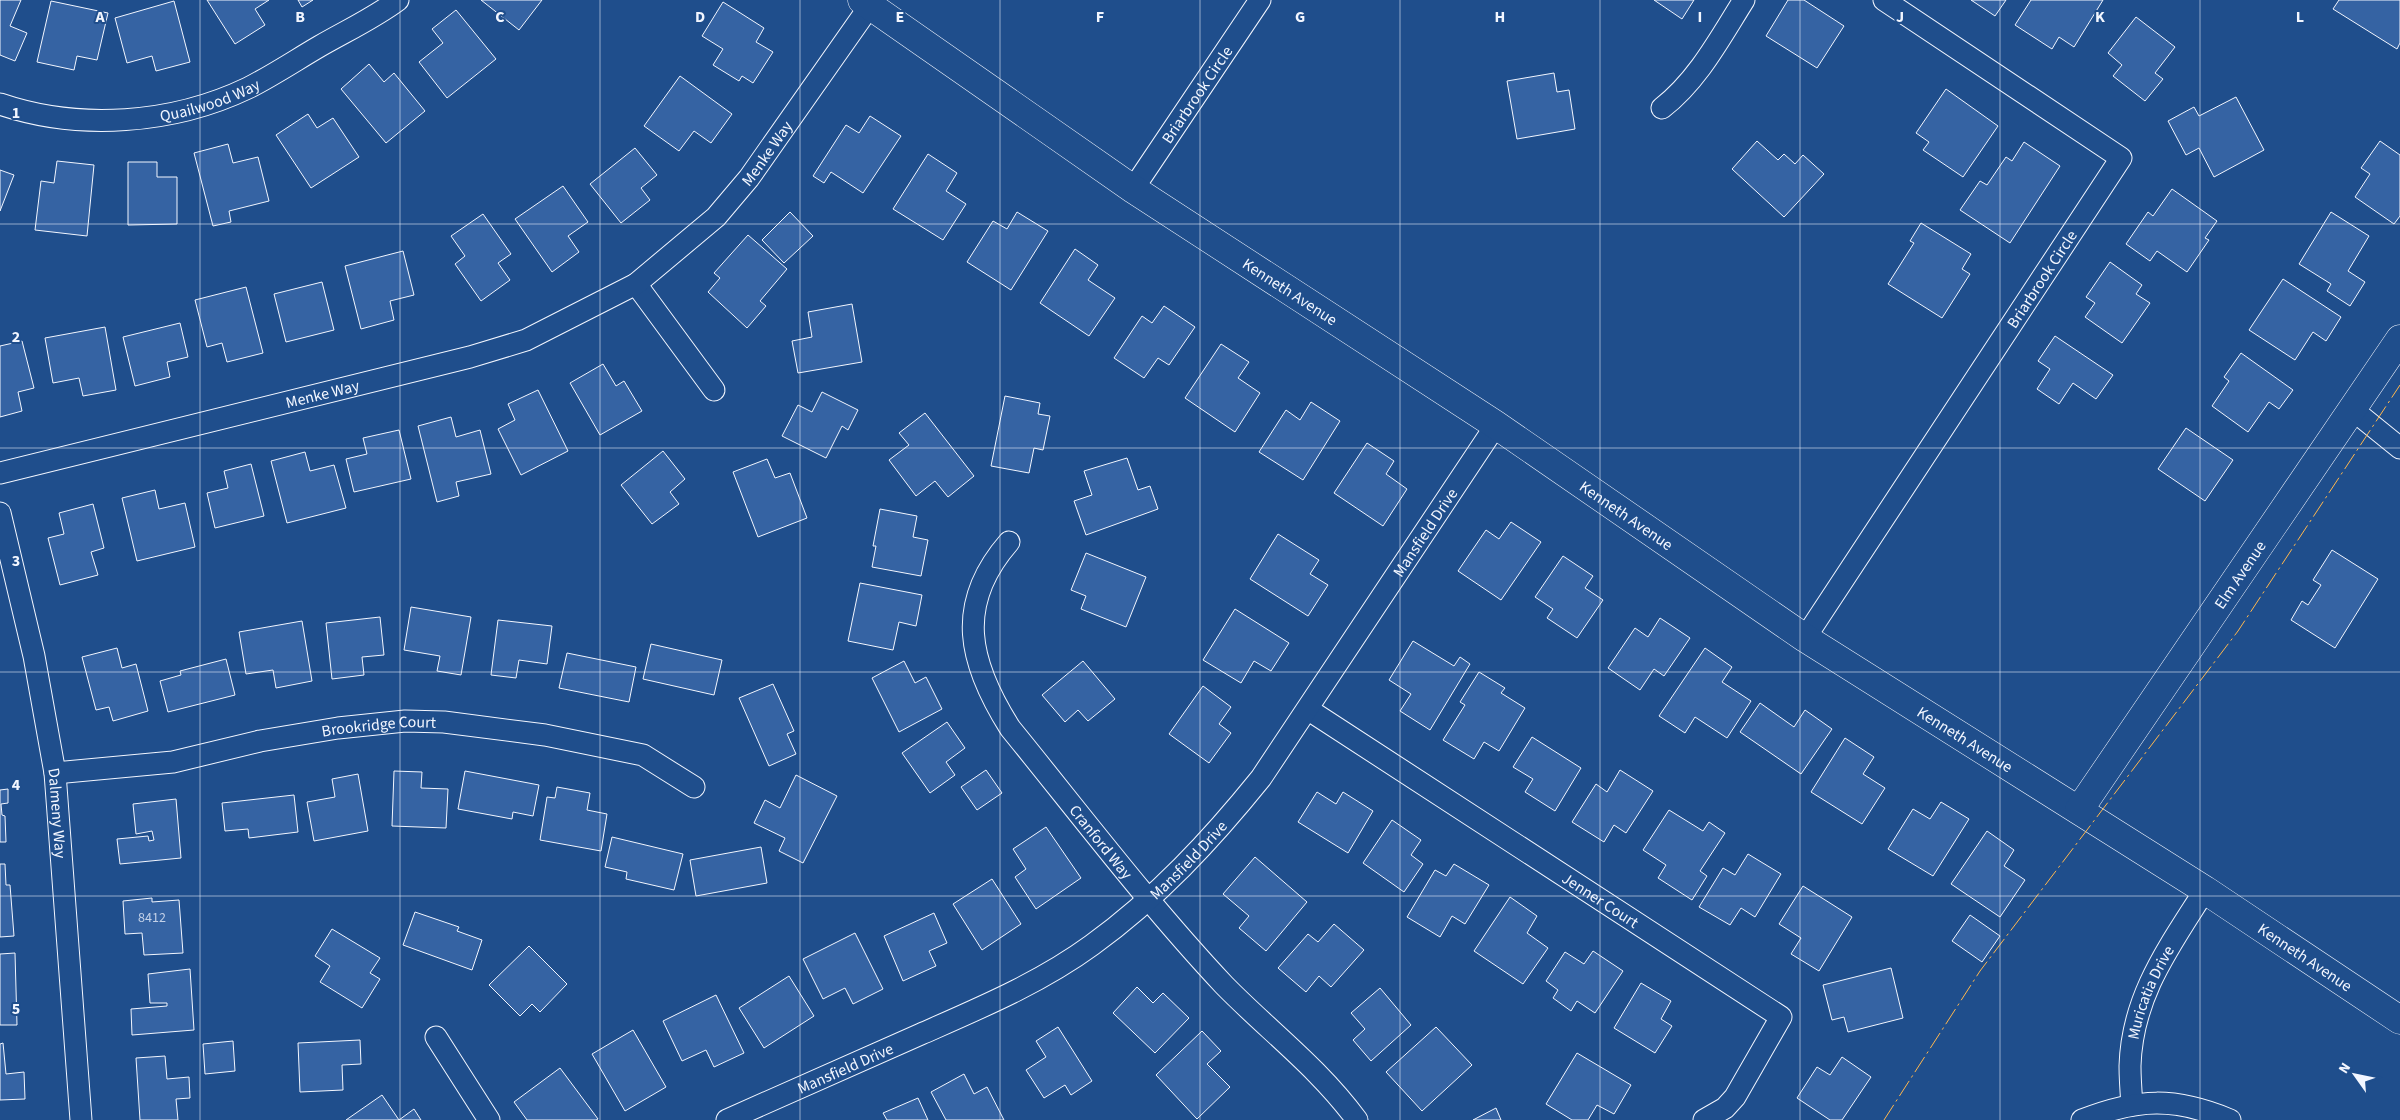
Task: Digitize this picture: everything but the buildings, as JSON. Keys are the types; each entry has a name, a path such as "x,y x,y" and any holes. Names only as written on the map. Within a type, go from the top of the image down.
{"main road":[{"name":"Kenneth Avenue","path":"869,2 1133,189 1496,425 1805,638 2205,890 2400,1020"},
{"name":"Elm Avenue","path":"2079,810 2400,339"}],"street":[{"name":"Quailwood Way","path":"0,104 46,116 88,120 125,120 162,116 199,106 247,88 398,0"},
{"name":"Briarbrook Circle","path":"1133,189 1260,0"},
{"path":"1662,108 1681,92 1698,72 1744,0"},
{"name":"Briarbrook Circle","path":"1805,638 2121,158 1884,0"},
{"name":"Menke Way","path":"0,473 470,357 526,340 636,284 716,217 749,178 869,2"},
{"path":"636,284 714,390"},
{"path":"2353,410 2400,448"},
{"name":"Mansfield Drive","path":"727,1120 1008,996 1060,967 1092,945 1150,899 1224,824 1262,778 1309,710 1496,425"},
{"name":"Dalmeny Way","path":"0,513 34,656 55,773 81,1120"},
{"name":"Cranford Way","path":"1009,542 987,572 979,588 974,606 973,642 987,689 1010,728 1150,899 1225,985 1322,1076 1357,1120"},
{"name":"Jenner Court","path":"1309,710 1781,1017 1735,1098 1725,1108 1704,1120"},
{"name":"Brookridge Court","path":"55,773 173,762 260,741 338,728 405,721 444,722 545,735 643,755 694,788"},
{"name":"Muricatia Drive","path":"2132,1105 2130,1066 2138,1011 2161,958 2205,890"},
{"path":"436,1037 488,1120"},
{"path":"2082,1120 2112,1108 2150,1102 2186,1105 2204,1109 2230,1120"}],"power":[{"path":"1884,1120 1980,971 2238,631 2400,385"}]}
